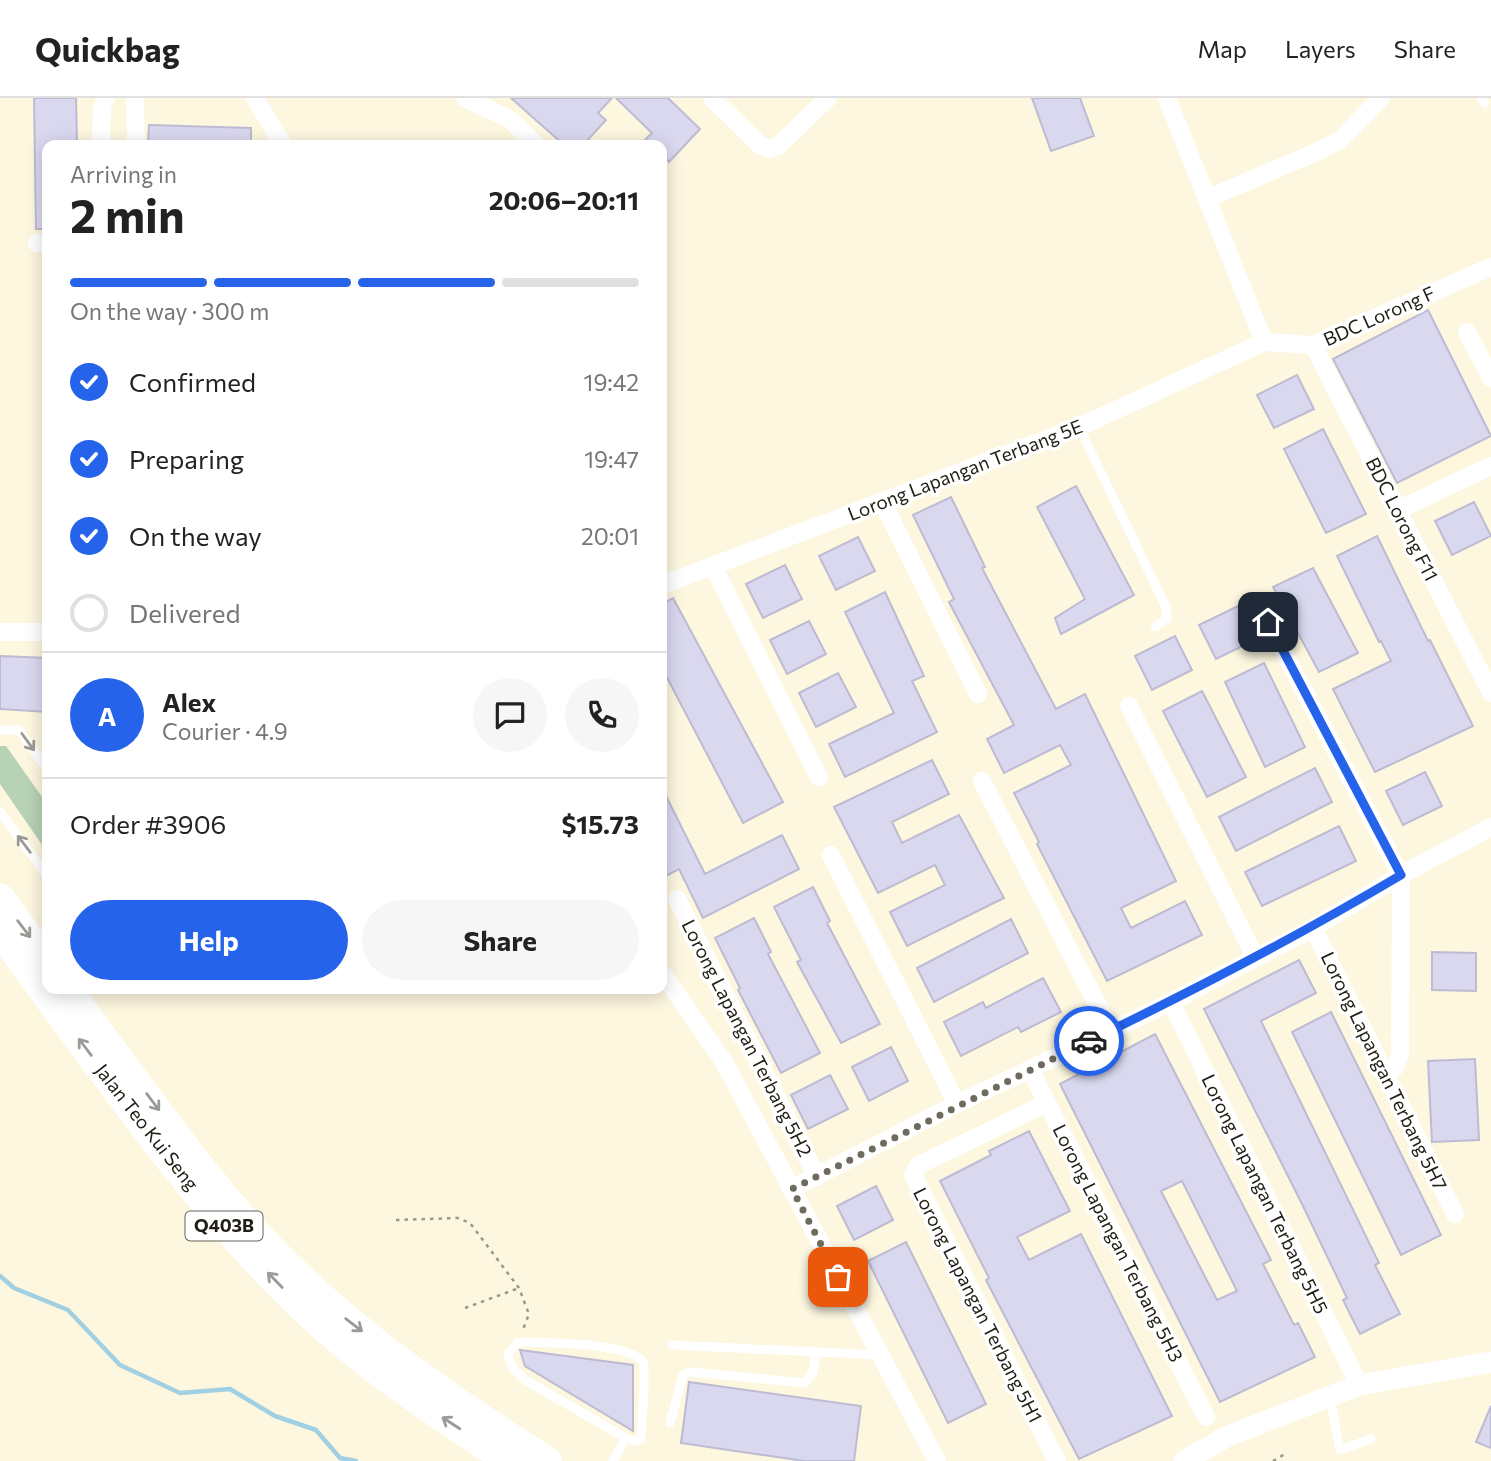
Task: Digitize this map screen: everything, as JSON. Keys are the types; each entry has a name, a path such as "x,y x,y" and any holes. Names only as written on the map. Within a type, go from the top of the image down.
{"highway":[{"path":"0,897 42,954"},
{"name":"Jalan Teo Kui Seng","path":"0,933 42,989"},
{"name":"Jalan Teo Kui Seng","path":"46,994 148,1131 225,1227 300,1307 410,1396 508,1461"},
{"name":"Jalan Teo Kui Seng","path":"72,994 239,1213 281,1256 345,1318 414,1372 548,1461"}],"street":[{"path":"101,140 102,108 106,98"},
{"path":"135,98 136,140"},
{"path":"712,98 760,145 769,149 778,146 828,98"},
{"path":"1167,98 1264,342"},
{"path":"1206,199 1340,140 1381,98"},
{"path":"262,101 281,140"},
{"path":"478,101 511,120 531,140"},
{"name":"BDC Lorong F","path":"1264,342 1313,345 1491,267"},
{"path":"1467,332 1491,378"},
{"name":"Lorong Lapangan Terbang 5E","path":"667,582 1079,427 1264,342"},
{"name":"BDC Lorong F11","path":"1313,345 1491,693"},
{"path":"1398,510 1491,466"},
{"path":"883,503 978,694"},
{"path":"713,566 819,777"},
{"path":"1268,622 1401,875 1400,1055 1395,1067 1386,1073"},
{"path":"0,632 42,632"},
{"path":"1129,706 1255,957"},
{"path":"982,781 1111,1031"},
{"path":"792,1189 957,1104 1171,1002 1313,928 1401,875 1491,827"},
{"path":"831,856 957,1104"},
{"name":"Lorong Lapangan Terbang 5H2","path":"677,899 817,1177"},
{"name":"Lorong Lapangan Terbang 5H7","path":"1313,928 1455,1214"},
{"path":"667,980 724,1062 937,1461"},
{"name":"Lorong Lapangan Terbang 5H5","path":"1171,1002 1359,1385"},
{"name":"Lorong Lapangan Terbang 5H3","path":"1030,1069 1206,1417"},
{"name":"Lorong Lapangan Terbang 5H1","path":"1047,1103 919,1165 913,1175 1056,1461"},
{"path":"1185,1461 1228,1436 1359,1385 1491,1362"}],"lane":[{"path":"1079,427 1166,607 1167,619 1155,627"},
{"path":"0,730 19,730 42,762"},
{"path":"0,812 42,869"},
{"path":"518,1342 617,1348 635,1353 644,1364 641,1439 635,1441 626,1438 525,1380 512,1367 508,1354 518,1342"},
{"path":"672,1345 880,1355"},
{"path":"670,1423 683,1375 690,1372 805,1382 813,1372 816,1352"},
{"path":"1329,1397 1340,1450 1371,1439"},
{"path":"613,1461 626,1438"}],"path":[{"path":"396,1220 458,1218 470,1223 519,1288 529,1314 518,1342"},
{"path":"465,1308 519,1288"},
{"path":"1273,1461 1285,1454"}],"green space":[{"path":"0,746 6,746 42,797 42,845 0,784"}],"building":[{"path":"34,98 76,98 77,140 42,140 42,229 36,229"},
{"path":"511,98 612,98 598,113 606,120 588,140 558,140"},
{"path":"616,98 668,98 700,129 669,162 667,140 645,140 652,133"},
{"path":"1032,98 1080,98 1094,136 1051,151"},
{"path":"149,125 251,128 251,140 148,140"},
{"path":"1428,310 1491,436 1397,483 1333,359"},
{"path":"1297,375 1314,409 1274,428 1257,395"},
{"path":"1323,429 1366,514 1326,533 1284,449"},
{"path":"1076,486 1134,595 1061,634 1055,618 1085,599 1037,507"},
{"path":"951,497 985,567 982,568 1056,709 1085,694 1176,881 1121,908 1131,928 1185,901 1202,935 1107,981 1014,793 1071,765 1060,745 1004,773 987,739 1014,725 949,602 954,599 913,515"},
{"path":"1474,502 1491,536 1452,555 1435,521"},
{"path":"1377,536 1473,726 1375,772 1333,689 1391,661 1337,556"},
{"path":"858,537 875,571 836,590 819,556"},
{"path":"785,565 802,599 763,618 746,584"},
{"path":"1313,568 1358,653 1319,672 1273,587"},
{"path":"885,592 924,676 912,681 937,732 845,777 829,744 894,713 845,612"},
{"path":"673,598 783,802 743,823 667,678 667,601"},
{"path":"1238,606 1255,640 1216,659 1199,625"},
{"path":"809,621 826,654 787,674 770,640"},
{"path":"1175,636 1192,670 1152,690 1135,656"},
{"path":"0,656 42,658 42,712 0,709"},
{"path":"1264,663 1305,747 1265,767 1225,682"},
{"path":"838,673 856,707 816,727 799,693"},
{"path":"1202,691 1246,777 1207,797 1163,711"},
{"path":"932,760 949,794 892,822 902,843 959,815 1004,898 907,946 890,912 945,885 935,865 878,893 834,807"},
{"path":"1315,768 1332,802 1236,851 1219,817"},
{"path":"1425,772 1442,806 1403,825 1386,791"},
{"path":"667,798 705,874 782,835 799,869 703,918 679,869 667,875"},
{"path":"1339,826 1356,861 1262,906 1245,872"},
{"path":"813,887 830,921 827,923 880,1024 841,1043 797,962 801,960 774,907"},
{"path":"754,918 771,952 768,954 820,1053 781,1073 738,990 740,988 715,938"},
{"path":"1011,919 1028,953 934,1002 917,968"},
{"path":"1432,952 1476,953 1476,991 1432,990"},
{"path":"1299,960 1316,993 1261,1021 1379,1263 1375,1265 1400,1314 1360,1334 1343,1300 1347,1298 1302,1204 1204,1009"},
{"path":"1043,978 1061,1012 1021,1032 1018,1027 961,1056 944,1022 983,1002 986,1008"},
{"path":"1331,1012 1441,1235 1401,1255 1292,1032"},
{"path":"1155,1034 1271,1260 1263,1264 1294,1325 1298,1323 1315,1357 1220,1402 1060,1084","holes":["1182,1181 1237,1291 1217,1300 1161,1191"]},
{"path":"891,1047 908,1081 869,1101 852,1067"},
{"path":"1475,1059 1479,1140 1432,1142 1428,1061"},
{"path":"830,1075 848,1109 808,1129 791,1095"},
{"path":"1029,1131 1070,1211 1017,1237 1029,1260 1081,1234 1172,1416 1079,1459 986,1280 989,1278 940,1181 991,1155 989,1151"},
{"path":"876,1186 893,1220 854,1240 837,1206"},
{"path":"906,1242 986,1404 948,1423 868,1261"},
{"path":"520,1350 633,1365 633,1431 525,1366"},
{"path":"689,1382 861,1406 854,1461 804,1461 681,1443"},
{"path":"1491,1406 1491,1448 1476,1442"}],"waterway":[{"path":"0,1276 14,1288 68,1310 120,1365 180,1393 230,1389 275,1416 316,1430 340,1458 356,1461"}],"way so far":[{"path":"838,1277 792,1189 957,1104 1089,1041"}],"route":[{"path":"1089,1041 1171,1002 1313,928 1401,875 1268,622"}]}
